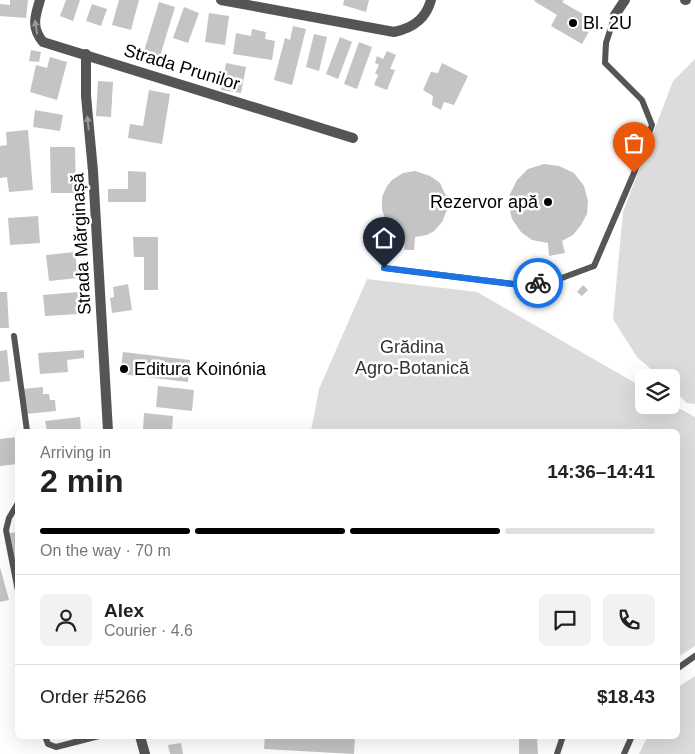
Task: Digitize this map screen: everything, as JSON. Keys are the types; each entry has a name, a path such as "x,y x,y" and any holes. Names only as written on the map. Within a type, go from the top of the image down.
{"street":[{"name":"Strada Prunilor","path":"40,0 34,24 38,36 43,42 353,138"},
{"path":"220,0 394,32 415,25 424,17 432,0"},
{"path":"615,15 625,0"},
{"name":"Strada Mărginașă","path":"86,54 86,96 93,171 108,429"},
{"path":"141,739 145,754"}],"lane":[{"path":"384,268 521,285 551,282 594,266 634,173 652,125 642,100 605,63 606,43 615,15"},
{"path":"14,336 27,429"},
{"path":"15,508 9,518 6,530 15,576"},
{"path":"680,667 695,656"},
{"path":"46,739 48,744 56,747 87,739"},
{"path":"557,754 562,739"},
{"path":"624,754 631,739"}],"green space":[{"path":"695,59 695,404 687,403 680,396 680,369 651,369 637,357 613,319 623,212 673,81"},
{"name":"Grădina Agro-Botanică","path":"367,279 477,292 635,383 635,414 680,414 680,409 695,417 695,646 680,656 680,429 311,429 319,389"},
{"path":"695,676 695,754 639,754 646,739 680,739 680,686"}],"building":[{"path":"10,0 28,0 26,18 0,16 0,4 10,5"},
{"path":"66,0 80,0 73,21 60,16"},
{"path":"119,0 139,0 131,30 112,25"},
{"path":"344,0 369,0 366,12 343,5"},
{"name":"Bl. 2U","path":"535,0 564,0 562,2 595,21 582,44 551,26 557,15"},
{"path":"159,2 175,7 157,66 141,61"},
{"path":"92,4 107,9 101,26 86,21"},
{"path":"184,7 199,13 188,43 173,38"},
{"path":"209,13 229,16 225,45 205,42"},
{"path":"293,26 306,29 292,85 274,80 285,38 290,40"},
{"path":"252,29 266,32 265,39 275,41 272,60 233,54 236,33 251,36"},
{"path":"314,34 327,37 319,71 306,67"},
{"path":"340,37 352,42 338,79 326,74"},
{"path":"359,42 372,47 357,89 344,84"},
{"path":"31,50 41,52 39,62 29,61"},
{"path":"387,51 396,55 390,69 395,70 387,90 374,85 378,75 375,73 379,65 375,63 377,56 383,59"},
{"path":"50,57 67,62 57,100 30,92 36,65 47,68"},
{"path":"226,63 246,67 241,93 221,90"},
{"path":"442,63 468,76 454,105 444,102 441,110 432,105 433,96 423,90 431,72 438,73"},
{"path":"98,81 113,82 111,117 96,116"},
{"path":"149,90 170,94 162,144 128,138 130,124 143,126"},
{"path":"35,110 63,115 60,131 33,127"},
{"path":"28,130 33,190 9,192 7,177 0,178 0,146 7,145 6,132"},
{"path":"50,147 75,147 76,193 51,193"},
{"name":"Rezervor apă","path":"544,164 559,166 574,173 584,186 588,201 587,214 581,225 573,235 562,241 565,253 549,256 548,243 532,240 521,232 512,219 509,207 510,194 517,180 528,169"},
{"path":"128,171 146,172 146,202 108,202 108,189 128,189"},
{"name":"Rezervor apă","path":"415,171 430,176 440,183 447,198 447,210 442,222 434,231 427,235 415,237 414,250 404,250 405,236 394,230 386,221 382,210 382,197 392,180 403,173"},
{"path":"38,216 40,243 10,245 8,218"},
{"path":"133,237 158,237 158,290 144,290 144,257 134,257"},
{"path":"75,252 78,278 49,281 46,255"},
{"path":"128,284 132,310 112,313 110,298 114,297 113,287"},
{"path":"583,285 588,290 582,296 577,292"},
{"path":"0,292 7,292 9,328 0,328"},
{"path":"78,292 79,314 45,316 43,295"},
{"path":"7,350 10,381 0,382 0,351"},
{"path":"84,350 84,358 67,360 68,372 40,374 38,353"},
{"path":"123,352 190,360 188,382 120,374"},
{"path":"158,386 194,390 192,411 156,407"},
{"path":"43,387 43,394 49,394 50,400 55,400 56,411 26,414 23,389"},
{"path":"144,413 173,416 172,429 143,429"},
{"path":"80,417 81,429 47,429 45,421"},
{"path":"15,437 15,464 0,466 0,439"},
{"path":"15,532 15,570 10,533"},
{"path":"0,567 9,600 0,602"},
{"path":"265,739 355,739 354,754 264,749"},
{"path":"519,739 537,739 538,754 519,754"},
{"path":"181,743 183,754 170,754 168,745"}],"way so far":[{"path":"538,283 551,282 594,266 634,173"}],"place":[{"name":"Bl. 2U","path":"573,23"},
{"name":"Rezervor apă","path":"548,202"},
{"name":"Editura Koinónia","path":"124,369"}],"route":[{"path":"384,268 521,285 538,283"}]}
